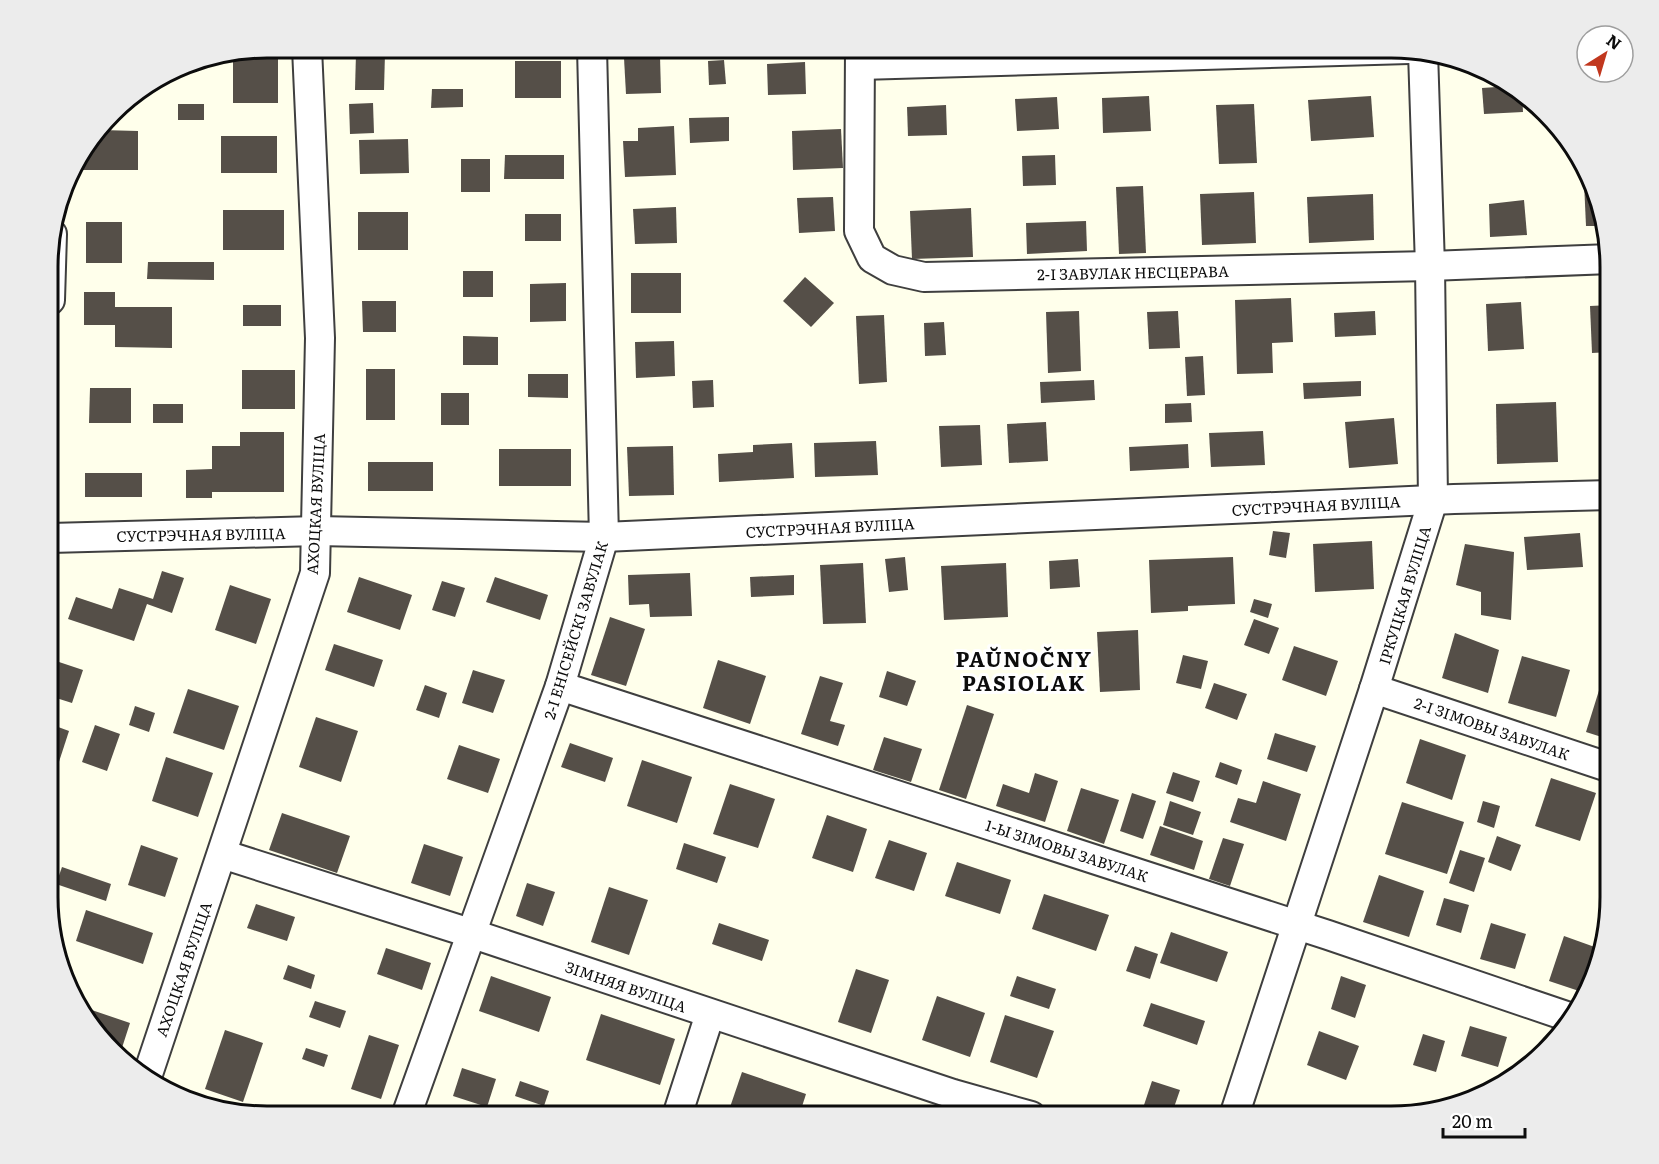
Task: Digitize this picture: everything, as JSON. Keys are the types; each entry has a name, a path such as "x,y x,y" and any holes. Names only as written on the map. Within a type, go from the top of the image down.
{"street":[{"name":"АХОЦКАЯ ВУЛІЦА","path":"150,1068 315,573 320,338 308,59"},
{"name":"2-І ЕНІСЕЙСКІ ЗАВУЛАК","path":"410,1105 560,686 604,537 592,59"},
{"name":"2-І ЗАВУЛАК НЕСЦЕРАВА","path":"860,59 859,231 872,258 893,270 924,277 1430,266 1600,259"},
{"name":"ІРКУЦКАЯ ВУЛІЦА","path":"1237,1106 1433,500 1430,266 1423,61"},
{"name":"СУСТРЭЧНАЯ ВУЛІЦА","path":"58,538 317,531 604,537 1433,500 1600,495"},
{"name":"1-Ы ЗІМОВЫ ЗАВУЛАК","path":"560,686 1296,925 1563,1015"},
{"name":"2-І ЗІМОВЫ ЗАВУЛАК","path":"1374,688 1600,764"},
{"name":"ЗІМНЯЯ ВУЛІЦА","path":"222,854 470,933 710,1014 949,1105"},
{"path":"680,1105 710,1014"}],"building":[{"path":"278,59 278,103 233,103 233,62"},
{"path":"356,59 385,59 384,90 355,90"},
{"path":"624,59 660,59 661,93 626,94"},
{"path":"724,60 726,84 709,85 708,61"},
{"path":"515,61 561,61 561,98 515,98"},
{"path":"805,62 806,94 768,95 767,64"},
{"path":"1496,87 1523,105 1523,112 1484,114 1482,88"},
{"path":"432,89 463,89 463,107 431,108"},
{"path":"1149,96 1151,131 1103,133 1102,98"},
{"path":"1371,96 1374,137 1311,141 1308,100"},
{"path":"1057,97 1059,129 1017,131 1015,99"},
{"path":"373,103 374,133 350,134 349,104"},
{"path":"178,104 204,104 204,120 178,120"},
{"path":"1254,104 1257,163 1219,164 1216,105"},
{"path":"946,105 947,135 908,136 907,107"},
{"path":"729,117 729,141 690,143 689,118"},
{"path":"674,126 676,175 625,177 623,141 638,141 638,128"},
{"path":"841,129 843,168 793,170 792,131"},
{"path":"110,130 138,131 138,170 83,170"},
{"path":"221,136 277,136 277,173 221,173"},
{"path":"408,139 409,173 360,174 359,140"},
{"path":"505,155 564,155 564,179 504,179"},
{"path":"1055,155 1056,185 1023,186 1022,156"},
{"path":"461,159 490,159 490,192 461,192"},
{"path":"1143,186 1146,253 1119,254 1116,187"},
{"path":"1584,186 1596,226 1586,226"},
{"path":"1254,192 1256,243 1202,245 1200,194"},
{"path":"1373,194 1374,240 1309,243 1307,197"},
{"path":"833,197 835,231 799,233 797,198"},
{"path":"1524,200 1527,235 1490,237 1489,204"},
{"path":"676,207 677,243 635,244 633,209"},
{"path":"971,208 973,257 912,259 910,211"},
{"path":"223,210 284,210 284,250 223,250"},
{"path":"358,212 408,212 408,250 358,250"},
{"path":"525,214 561,214 561,241 525,241"},
{"path":"1086,221 1087,251 1027,254 1026,223"},
{"path":"86,222 122,222 122,263 86,263"},
{"path":"148,262 214,262 214,280 147,279"},
{"path":"463,271 493,271 493,297 463,297"},
{"path":"631,273 681,273 681,313 631,313"},
{"path":"805,277 834,303 811,327 783,301"},
{"path":"566,283 566,321 530,322 530,284"},
{"path":"84,292 115,292 115,307 172,307 172,348 115,347 115,325 84,325"},
{"path":"1291,298 1293,342 1272,343 1273,373 1237,374 1235,300"},
{"path":"362,301 396,301 396,332 363,332"},
{"path":"1521,302 1524,349 1488,351 1486,304"},
{"path":"243,305 281,305 281,326 243,326"},
{"path":"1590,306 1600,306 1600,353 1592,353"},
{"path":"1079,311 1081,371 1048,373 1046,312"},
{"path":"1178,311 1180,348 1149,349 1147,312"},
{"path":"1375,311 1376,335 1335,337 1334,313"},
{"path":"884,315 887,382 859,384 856,316"},
{"path":"944,322 946,355 925,356 924,323"},
{"path":"463,336 498,337 498,365 463,365"},
{"path":"674,341 675,376 636,378 635,342"},
{"path":"1203,356 1205,395 1187,396 1185,357"},
{"path":"366,369 395,369 395,420 366,420"},
{"path":"242,370 295,370 295,409 242,409"},
{"path":"528,374 568,374 568,398 528,397"},
{"path":"713,380 714,407 693,408 692,381"},
{"path":"1094,380 1095,400 1041,403 1040,382"},
{"path":"1361,381 1361,396 1304,399 1303,383"},
{"path":"90,388 131,388 131,423 89,423"},
{"path":"441,393 469,393 469,425 441,425"},
{"path":"1556,402 1558,462 1497,464 1496,404"},
{"path":"1191,403 1192,422 1165,423 1165,404"},
{"path":"153,404 183,404 183,423 153,423"},
{"path":"1394,418 1398,464 1349,468 1345,422"},
{"path":"1046,422 1048,461 1009,463 1007,424"},
{"path":"980,425 982,465 941,467 939,426"},
{"path":"1263,431 1265,465 1211,467 1209,433"},
{"path":"240,432 284,432 284,492 212,492 212,498 186,498 186,470 212,469 212,446 240,446"},
{"path":"876,441 878,475 815,477 814,443"},
{"path":"792,443 794,478 719,482 718,454 753,452 753,445"},
{"path":"1188,444 1189,468 1130,471 1129,447"},
{"path":"673,446 674,495 629,496 627,447"},
{"path":"499,449 571,449 571,486 499,486"},
{"path":"368,462 433,462 433,491 368,491"},
{"path":"85,473 142,473 142,497 85,497"},
{"path":"1273,531 1290,533 1286,558 1269,555"},
{"path":"1580,533 1583,567 1527,570 1524,537"},
{"path":"1372,541 1374,589 1315,592 1313,544"},
{"path":"1465,544 1514,552 1511,620 1481,615 1481,592 1456,585"},
{"path":"905,557 908,590 889,592 885,559"},
{"path":"1233,557 1235,604 1188,606 1188,611 1151,613 1149,560"},
{"path":"1078,559 1080,587 1050,589 1049,561"},
{"path":"863,563 866,623 823,624 820,565"},
{"path":"1006,563 1008,617 944,620 941,566"},
{"path":"162,571 184,578 172,613 147,604 134,641 68,619 76,597 112,609 119,588 153,599"},
{"path":"690,573 692,616 650,617 649,604 629,605 628,575"},
{"path":"794,575 794,595 751,597 750,577"},
{"path":"359,577 412,595 400,630 347,612"},
{"path":"495,577 548,595 540,620 486,602"},
{"path":"442,581 465,588 455,617 432,610"},
{"path":"230,585 271,599 256,644 215,630"},
{"path":"1254,599 1272,604 1268,618 1250,612"},
{"path":"610,617 645,629 626,686 591,675"},
{"path":"1254,619 1279,628 1269,654 1244,645"},
{"path":"1138,630 1140,690 1100,692 1097,632"},
{"path":"1455,633 1499,650 1488,693 1442,678"},
{"path":"334,644 383,660 374,687 325,670"},
{"path":"1294,646 1338,661 1326,696 1282,680"},
{"path":"1183,655 1208,661 1201,689 1176,683"},
{"path":"1522,656 1570,670 1556,717 1508,703"},
{"path":"718,660 766,676 750,724 703,708"},
{"path":"59,662 83,670 72,703 59,699"},
{"path":"473,670 505,680 493,713 462,703"},
{"path":"887,671 916,681 907,706 879,697"},
{"path":"820,676 843,683 830,721 845,725 838,746 801,734"},
{"path":"1214,683 1247,694 1237,720 1205,708"},
{"path":"425,685 447,693 439,718 416,710"},
{"path":"1600,687 1600,736 1586,732"},
{"path":"188,689 239,706 224,750 173,733"},
{"path":"967,705 994,714 966,799 939,790"},
{"path":"135,706 155,713 149,732 129,725"},
{"path":"316,717 358,731 341,782 299,767"},
{"path":"95,725 120,734 107,771 82,762"},
{"path":"59,727 69,731 59,762"},
{"path":"1275,733 1316,746 1307,772 1267,759"},
{"path":"884,737 922,749 911,782 873,770"},
{"path":"1420,739 1466,755 1452,800 1406,783"},
{"path":"570,743 613,758 605,782 561,767"},
{"path":"459,745 500,759 488,793 447,779"},
{"path":"166,757 213,773 198,817 152,801"},
{"path":"642,760 692,777 677,823 627,806"},
{"path":"1220,762 1242,770 1237,785 1215,777"},
{"path":"1173,772 1200,781 1193,802 1166,793"},
{"path":"1035,773 1058,781 1045,822 996,806 1003,784 1029,793"},
{"path":"1551,778 1596,793 1580,841 1535,826"},
{"path":"1263,781 1301,794 1286,841 1230,822 1238,798 1256,803"},
{"path":"730,784 775,799 758,848 713,834"},
{"path":"1081,788 1119,800 1104,844 1067,831"},
{"path":"1132,793 1156,801 1143,839 1120,831"},
{"path":"1170,801 1201,812 1193,835 1163,825"},
{"path":"1483,801 1500,806 1494,828 1477,822"},
{"path":"1402,802 1464,822 1447,874 1385,854"},
{"path":"282,813 350,836 337,873 269,850"},
{"path":"827,815 867,829 853,872 812,858"},
{"path":"1160,826 1203,841 1194,870 1150,855"},
{"path":"1497,836 1521,845 1511,871 1488,862"},
{"path":"1223,838 1244,844 1230,886 1209,879"},
{"path":"889,840 927,853 914,891 875,878"},
{"path":"684,843 726,857 717,883 676,869"},
{"path":"424,844 463,857 450,896 411,883"},
{"path":"141,845 178,858 165,897 128,885"},
{"path":"1460,850 1485,858 1474,892 1449,883"},
{"path":"957,862 1011,880 1000,914 945,896"},
{"path":"62,867 111,884 106,901 59,885"},
{"path":"1379,875 1424,891 1409,937 1363,922"},
{"path":"527,883 555,892 543,926 516,916"},
{"path":"609,887 648,900 629,955 591,942"},
{"path":"1044,894 1109,915 1096,951 1032,929"},
{"path":"1444,898 1469,905 1461,933 1436,925"},
{"path":"256,904 295,917 287,941 247,928"},
{"path":"86,910 153,933 143,964 76,941"},
{"path":"719,923 769,940 762,961 712,944"},
{"path":"1491,923 1526,934 1515,969 1480,959"},
{"path":"1171,932 1228,952 1217,982 1160,963"},
{"path":"1564,936 1593,947 1578,991 1549,981"},
{"path":"1135,946 1158,954 1150,979 1126,971"},
{"path":"386,948 431,963 422,990 377,974"},
{"path":"288,965 315,975 311,989 283,979"},
{"path":"856,969 889,980 871,1033 838,1022"},
{"path":"491,976 551,997 539,1032 479,1011"},
{"path":"1017,976 1056,989 1049,1009 1010,996"},
{"path":"1341,976 1366,985 1355,1018 1331,1009"},
{"path":"937,996 985,1013 970,1057 922,1040"},
{"path":"315,1001 346,1011 340,1028 309,1017"},
{"path":"1151,1003 1205,1021 1197,1045 1143,1026"},
{"path":"93,1011 130,1023 122,1046 110,1034"},
{"path":"601,1014 675,1039 660,1085 586,1060"},
{"path":"1005,1015 1054,1031 1037,1078 990,1062"},
{"path":"1470,1026 1507,1037 1498,1067 1461,1056"},
{"path":"225,1030 263,1043 243,1102 205,1089"},
{"path":"1319,1031 1359,1046 1346,1080 1307,1065"},
{"path":"1423,1034 1445,1041 1436,1072 1413,1065"},
{"path":"369,1035 399,1045 381,1099 351,1089"},
{"path":"306,1048 328,1055 324,1067 302,1059"},
{"path":"462,1068 496,1079 488,1105 453,1096"},
{"path":"742,1072 806,1094 802,1105 731,1105"},
{"path":"520,1081 549,1091 544,1105 515,1096"},
{"path":"1152,1081 1180,1090 1175,1106 1144,1106"}],"district":[{"name":"PAŬNOČNY PASIOLAK","path":"1024,669"}]}
